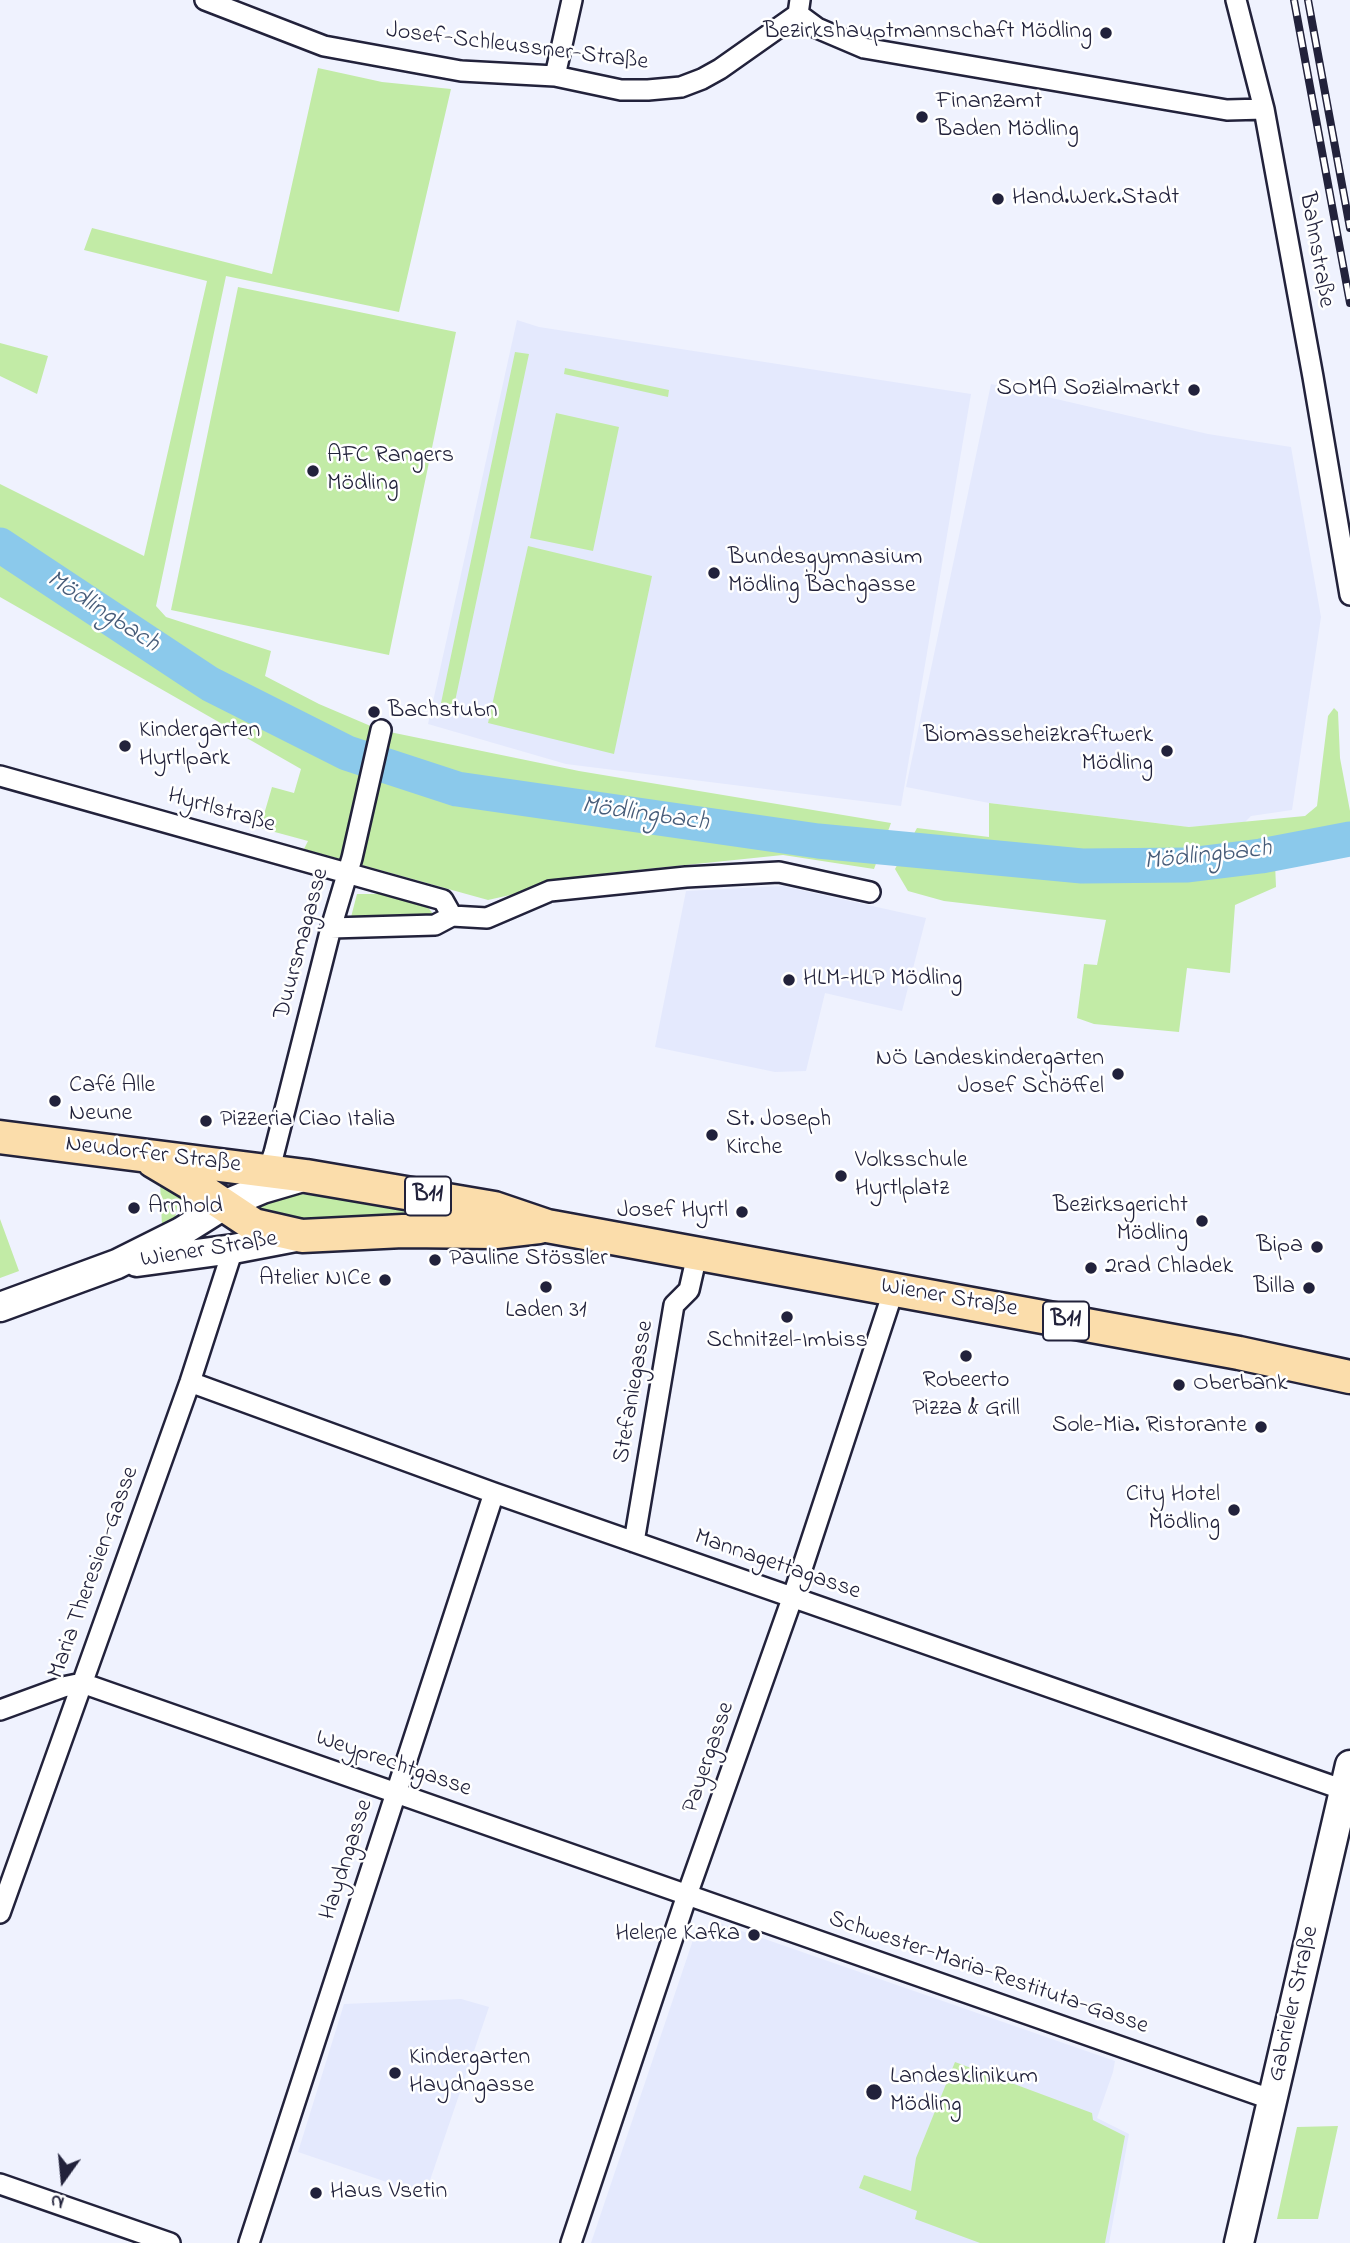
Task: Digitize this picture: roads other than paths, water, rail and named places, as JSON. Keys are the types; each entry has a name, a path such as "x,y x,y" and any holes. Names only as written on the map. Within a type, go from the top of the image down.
{"main road":[{"name":"Neudorfer Straße","path":"0,1137 306,1176"},
{"name":"Wiener Straße","path":"143,1155 254,1225 302,1236"},
{"name":"Wiener Straße","path":"0,1307 117,1264 181,1232 224,1205 262,1189 306,1176 495,1208 547,1226 1239,1353 1350,1377"},
{"name":"Wiener Straße","path":"117,1264 233,1249 302,1236 403,1231 496,1232 547,1226"},
{"name":"Gabrieler Straße","path":"1239,2243 1348,1782"}],"street":[{"name":"Josef-Schleussner-Straße","path":"205,0 324,46 461,71 555,76 621,90 681,87 720,69 799,7"},
{"path":"555,76 572,0"},
{"name":"Bahnstraße","path":"1236,0 1264,109 1350,594"},
{"path":"799,7 817,28 864,48 890,54 1033,75 1227,110 1264,109"},
{"name":"Duursmagasse","path":"268,1170 347,873 379,737"},
{"name":"Hyrtlstraße","path":"0,776 443,900 452,916"},
{"path":"331,928 435,925 452,916 487,918 550,891 686,877 779,873 870,892"},
{"name":"Maria Theresien-Gasse","path":"0,1913 190,1382 233,1249"},
{"name":"Stefaniegasse","path":"634,1542 674,1306 689,1290 697,1255"},
{"name":"Payergasse","path":"571,2243 687,1895 793,1597 894,1289"},
{"name":"Mannagettagasse","path":"190,1382 494,1493 793,1597 1348,1782"},
{"name":"Haydngasse","path":"249,2243 494,1493"},
{"path":"0,1710 63,1687 82,1683"},
{"name":"Weyprechtgasse","path":"82,1683 687,1895"},
{"name":"Schwester-Maria-Restituta-Gasse","path":"687,1895 1273,2099"},
{"path":"0,2184 170,2243"}],"waterway":[{"name":"Mödlingbach","path":"0,545 210,684 347,753 457,789 818,841 1082,866 1188,865 1261,856 1350,839"}],"railway":[{"path":"1294,0 1350,303"},
{"path":"1308,0 1350,228"}],"place":[{"name":"Bezirkshauptmannschaft Mödling","path":"1106,33"},
{"name":"Finanzamt Baden Mödling","path":"922,117"},
{"name":"Hand.Werk.Stadt","path":"998,199"},
{"name":"SOMA Sozialmarkt","path":"1194,390"},
{"name":"AFC Rangers Mödling","path":"313,471"},
{"name":"Bundesgymnasium Mödling Bachgasse","path":"714,573"},
{"name":"Bachstubn","path":"374,712"},
{"name":"Kindergarten Hyrtlpark","path":"125,746"},
{"name":"Biomasseheizkraftwerk Mödling","path":"1167,751"},
{"name":"HLM-HLP Mödling","path":"789,980"},
{"name":"NÖ Landeskindergarten Josef Schöffel","path":"1118,1074"},
{"name":"Café Alle Neune","path":"55,1101"},
{"name":"Pizzeria Ciao Italia","path":"206,1121"},
{"name":"St. Joseph Kirche","path":"712,1135"},
{"name":"Volksschule Hyrtlplatz","path":"841,1176"},
{"name":"Arnhold","path":"134,1208"},
{"name":"Josef Hyrtl","path":"742,1212"},
{"name":"Bezirksgericht Mödling","path":"1202,1221"},
{"name":"Bipa","path":"1317,1247"},
{"name":"Pauline Stössler","path":"435,1260"},
{"name":"2rad Chladek","path":"1091,1268"},
{"name":"Atelier NICe","path":"385,1280"},
{"name":"Laden 31","path":"546,1287"},
{"name":"Billa","path":"1309,1288"},
{"name":"Schnitzel-Imbiss","path":"787,1317"},
{"name":"Robeerto Pizza & Grill","path":"966,1356"},
{"name":"Oberbank","path":"1179,1385"},
{"name":"Sole-Mia. Ristorante","path":"1261,1427"},
{"name":"City Hotel Mödling","path":"1234,1510"},
{"name":"Helene Kafka","path":"754,1935"},
{"name":"Kindergarten Haydngasse","path":"395,2073"},
{"name":"Landesklinikum Mödling","path":"874,2092"},
{"name":"Haus Vsetin","path":"316,2193"}]}
